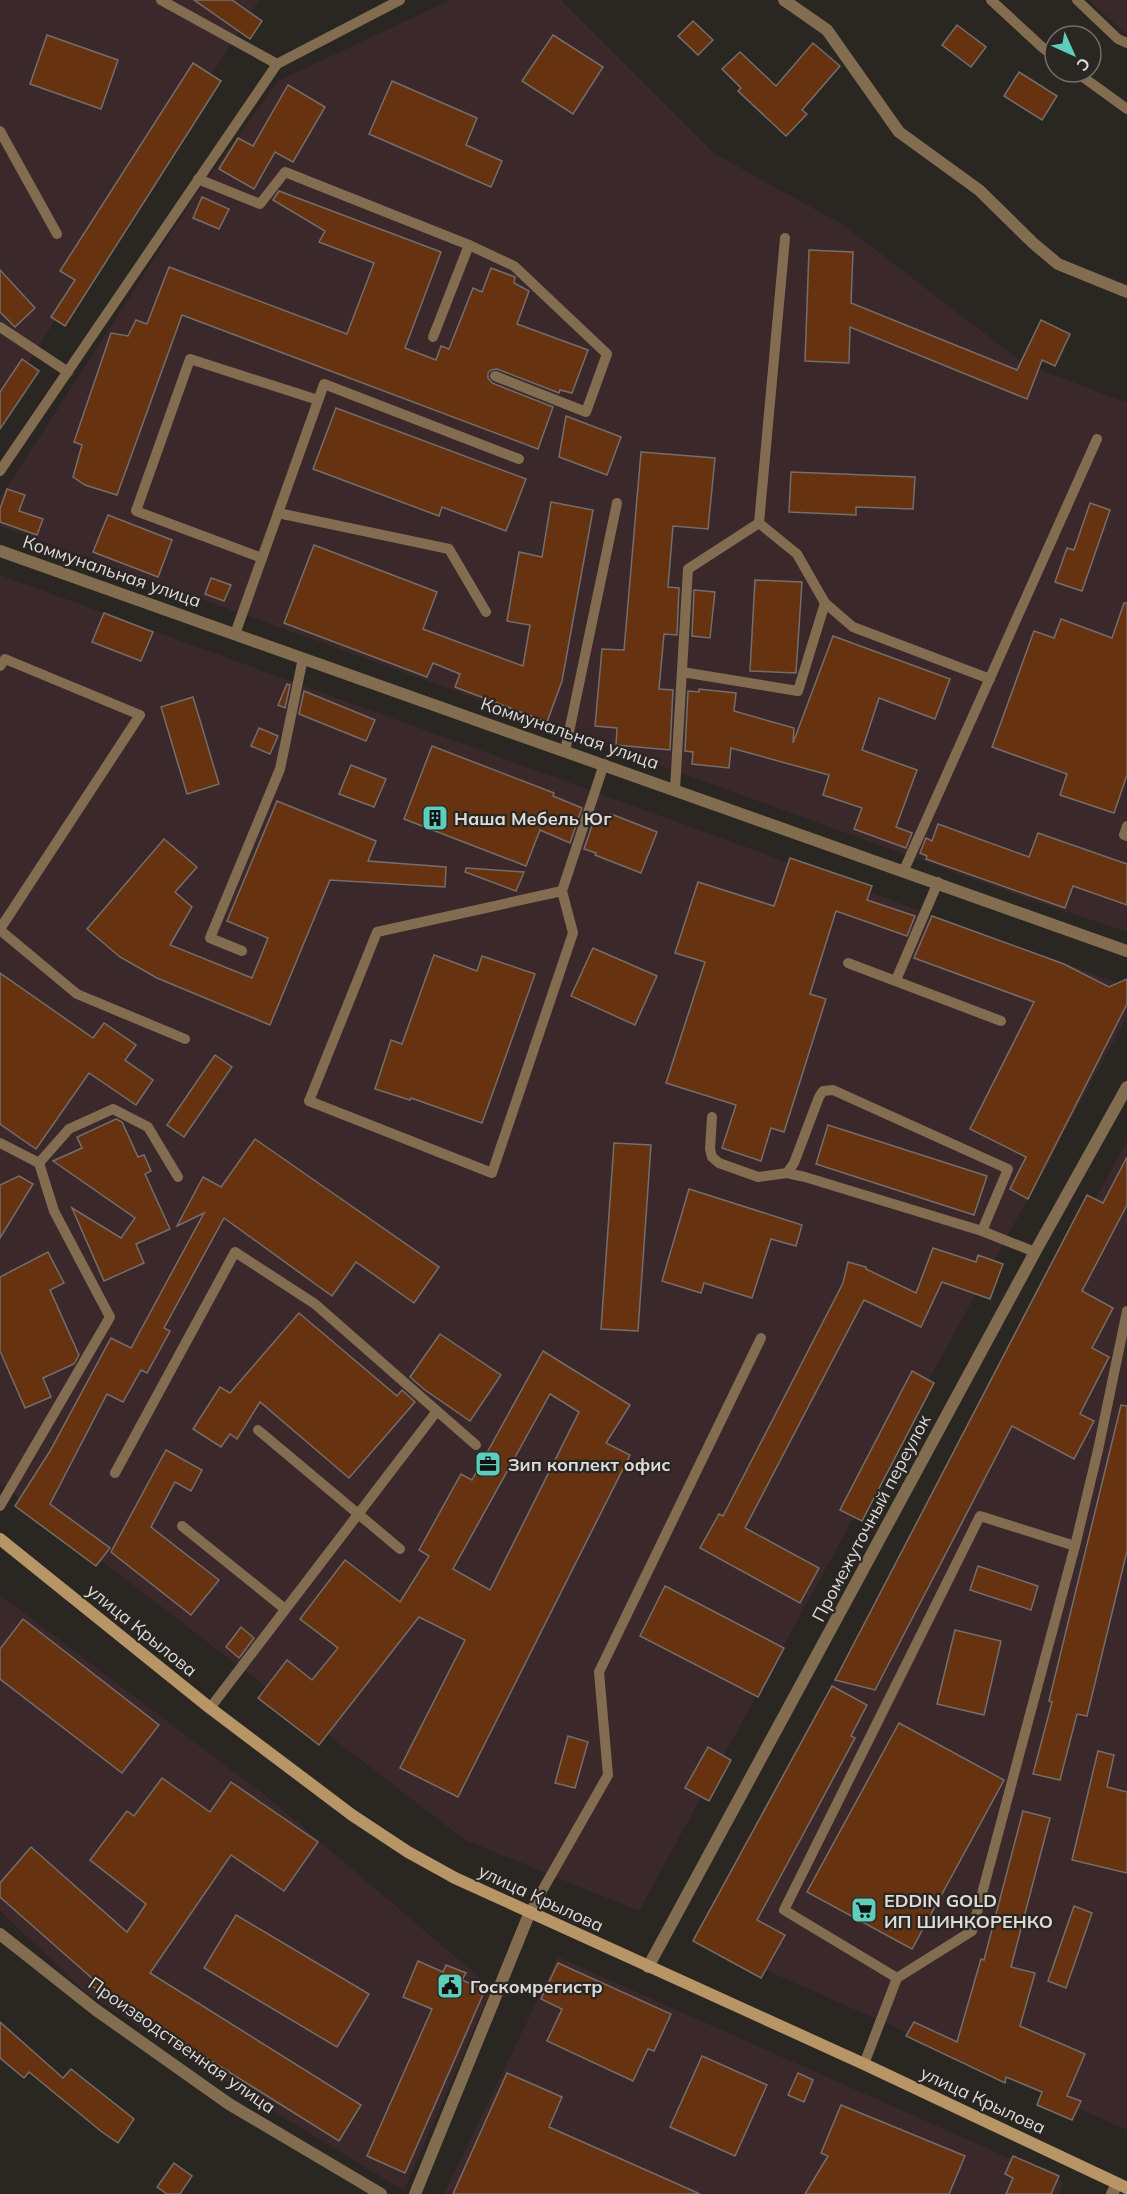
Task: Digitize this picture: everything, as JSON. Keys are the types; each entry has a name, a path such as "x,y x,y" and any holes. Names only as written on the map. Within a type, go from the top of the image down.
{"main road":[{"name":"улица Крылова","path":"0,1539 210,1708 351,1815 408,1852 455,1878 864,2064 1118,2189"}],"street":[{"path":"784,0 827,30 899,132 979,190 1058,264 1127,292"},
{"name":"Коммунальная улица","path":"0,551 938,882 1127,951"},
{"name":"Промежуточный переулок","path":"648,1967 1035,1252 1127,1087"},
{"path":"415,2194 530,1912"},
{"name":"Производственная улица","path":"0,1934 96,2010 229,2104 381,2194"}],"lane":[{"path":"161,0 277,64"},
{"path":"0,471 277,64 400,0"},
{"path":"992,0 1043,48"},
{"path":"1077,0 1118,39 1127,43"},
{"path":"1093,84 1127,109"},
{"path":"0,131 57,234"},
{"path":"198,179 260,204 285,172 469,245 514,266 607,354 586,412 495,376"},
{"path":"759,523 785,238"},
{"path":"433,337 469,245"},
{"path":"0,327 68,372"},
{"path":"262,558 136,511 190,359 318,400"},
{"path":"235,634 324,384 519,459"},
{"path":"903,870 1097,439"},
{"path":"565,750 617,503"},
{"path":"278,513 449,549 486,612"},
{"path":"759,523 796,554 825,603 853,627 990,679"},
{"path":"675,789 688,569 759,523"},
{"path":"682,672 798,691 825,603"},
{"path":"242,951 210,938 280,769 303,658"},
{"path":"0,666 5,659 140,715 0,929 77,993 185,1039"},
{"path":"562,891 377,932 309,1101 492,1173 573,933 562,891 604,764"},
{"path":"1127,826 1124,835 1127,836"},
{"path":"896,980 938,882"},
{"path":"848,963 1001,1021"},
{"path":"787,1173 794,1162 819,1097 823,1091 833,1090 1008,1169 982,1231"},
{"path":"39,1163 69,1129 113,1109 148,1127 178,1177"},
{"path":"712,1117 710,1149 712,1157 719,1163 758,1177 787,1173 806,1177 982,1231 1035,1252"},
{"path":"0,1143 39,1163 54,1211 110,1317 0,1506"},
{"path":"115,1473 235,1252 315,1304 476,1445"},
{"path":"864,2064 897,1978 972,1931 1075,1546 1127,1311"},
{"path":"530,1912 608,1775 599,1672 762,1338"},
{"path":"210,1708 437,1411"},
{"path":"258,1430 400,1549"},
{"path":"897,1978 784,1910 980,1516 1075,1546"},
{"path":"182,1526 285,1609"}],"shaded area":[{"path":"0,0 259,0 0,407"},
{"path":"450,0 561,0 715,154 842,224 1023,363 1127,403 1127,932 1017,895 0,526 0,498 194,197 278,81"},
{"path":"1089,0 1127,0 1127,34"},
{"path":"0,575 1127,986 1127,1017 639,1911 465,1840 0,1483"},
{"path":"1127,1141 1127,2130 693,1938"},
{"path":"0,1595 270,1799 492,1988 404,2191 224,2081 85,1992 0,1911"},
{"path":"558,1957 1063,2182 1059,2194 444,2194"}],"building":[{"path":"194,0 232,0 262,21 250,39"},
{"path":"693,21 713,40 698,55 678,36"},
{"path":"957,25 986,47 971,67 942,45"},
{"path":"47,35 118,60 101,109 30,84"},
{"path":"553,35 603,67 573,114 522,81"},
{"path":"813,43 840,66 802,110 807,114 786,136 738,91 741,88 722,69 740,52 776,86"},
{"path":"193,63 221,81 65,326 51,317 75,280 60,271"},
{"path":"1019,72 1057,96 1042,120 1004,96"},
{"path":"392,81 477,118 466,145 502,161 491,187 369,134"},
{"path":"288,85 325,107 293,162 275,152 254,189 219,169 238,138 253,146"},
{"path":"279,191 441,252 405,348 436,360 441,346 449,349 473,288 482,292 491,268 515,277 514,283 529,291 517,324 588,350 572,393 560,390 559,393 497,369 488,373 488,378 492,383 553,407 538,449 182,315 117,495 85,485 73,477 82,445 74,442 111,333 128,336 136,320 147,324 169,267 347,334 374,263 319,242 325,231 273,200"},
{"path":"202,197 229,209 219,229 193,218"},
{"path":"809,250 853,252 851,303 1017,370 1041,320 1070,334 1055,366 1042,360 1027,399 850,327 849,363 805,361"},
{"path":"0,270 35,308 15,327 0,312"},
{"path":"22,359 39,371 0,429 0,392"},
{"path":"336,408 526,479 506,531 442,507 439,516 313,469"},
{"path":"566,416 621,437 607,475 559,457"},
{"path":"641,452 715,458 708,529 673,526 668,587 679,588 677,635 664,634 659,689 673,690 670,750 616,745 617,728 595,726 602,649 624,650"},
{"path":"791,472 915,477 913,509 856,507 856,515 789,512"},
{"path":"7,489 25,495 19,511 43,519 37,535 0,522 0,509"},
{"path":"551,502 593,510 562,681 547,722 455,687 460,674 433,663 427,677 284,623 314,545 437,592 423,629 523,666 530,625 507,621 519,552 542,557"},
{"path":"1090,503 1110,510 1082,591 1055,582 1067,548 1074,550"},
{"path":"108,515 172,540 158,577 93,552"},
{"path":"211,578 231,585 224,601 205,594"},
{"path":"755,580 802,582 796,673 750,671"},
{"path":"694,590 715,592 710,638 692,636"},
{"path":"1124,603 1127,603 1127,775 1114,813 1060,795 1067,774 992,747 1034,631 1054,638 1061,619 1112,638"},
{"path":"104,613 153,632 141,661 92,642"},
{"path":"833,636 950,679 935,719 879,698 862,750 917,770 896,827 912,833 906,848 854,829 862,808 823,795 829,775 731,748 729,768 692,764 693,752 685,751 688,691 699,692 699,689 736,693 734,711 794,728 793,743"},
{"path":"287,684 290,685 285,708 278,705"},
{"path":"304,691 375,720 366,741 299,714"},
{"path":"193,697 219,784 187,794 161,707"},
{"path":"259,728 278,736 270,754 251,746"},
{"name":"Наша Мебель Юг","path":"432,746 554,793 553,796 582,808 570,843 540,830 526,866 404,819"},
{"path":"351,765 386,779 374,807 339,794"},
{"path":"277,801 376,841 368,861 446,867 445,887 330,880 270,1025 157,978 120,957 87,929 164,839 197,867 175,892 192,907 170,945 252,978 268,938 227,921"},
{"path":"596,814 609,819 611,814 657,832 641,873 584,849"},
{"path":"938,824 1029,857 1038,833 1127,864 1127,905 1073,886 1065,908 926,859 927,856 920,853 926,838 932,841"},
{"path":"790,858 872,886 867,900 915,916 907,936 836,911 810,994 826,999 784,1132 771,1128 761,1161 722,1148 736,1105 666,1083 705,962 675,953 698,882 774,906"},
{"path":"466,868 524,872 516,891 465,872"},
{"path":"932,916 1064,964 1109,987 1127,979 1127,1004 1028,1199 1010,1189 1026,1157 970,1129 1034,1002 914,958"},
{"path":"593,948 657,976 635,1025 571,996"},
{"path":"434,955 477,971 482,956 535,974 482,1123 411,1098 410,1100 375,1089 391,1040 402,1044"},
{"path":"0,973 93,1038 104,1023 136,1045 125,1060 153,1080 136,1105 89,1073 36,1149 0,1124"},
{"path":"215,1055 232,1067 184,1137 167,1125"},
{"path":"116,1119 122,1122 138,1157 144,1155 151,1171 145,1174 170,1229 136,1244 144,1263 104,1281 72,1208 121,1238 135,1218 53,1161 82,1148 77,1137"},
{"path":"828,1125 987,1176 974,1215 816,1164"},
{"path":"255,1139 439,1267 414,1303 356,1262 332,1296 224,1218 164,1328 170,1331 147,1373 141,1370 123,1402 107,1394 50,1504 110,1548 96,1566 15,1506 50,1451 111,1338 131,1348 204,1213 177,1226 203,1177 221,1187"},
{"path":"614,1143 651,1145 638,1331 601,1329"},
{"path":"1127,1157 1127,1205 1082,1291 1113,1308 1092,1348 1109,1357 1080,1414 1094,1421 1074,1459 1012,1426 875,1690 835,1680 1087,1195 1103,1203"},
{"path":"19,1176 33,1184 0,1238 0,1185"},
{"path":"689,1189 802,1225 796,1246 771,1239 752,1298 704,1283 701,1293 662,1281"},
{"path":"933,1248 976,1262 978,1255 1003,1264 990,1299 942,1282 921,1327 864,1300 745,1528 819,1568 800,1603 700,1548 719,1514 723,1516 843,1283 848,1262 866,1267 916,1293"},
{"path":"48,1252 64,1283 50,1290 79,1355 74,1364 43,1378 51,1397 25,1408 0,1351 0,1277"},
{"path":"299,1313 397,1396 402,1390 415,1402 349,1478 260,1402 237,1439 230,1434 221,1447 193,1429 220,1387 230,1393"},
{"path":"440,1334 501,1375 470,1421 410,1377"},
{"path":"543,1351 630,1405 606,1443 630,1455 458,1797 400,1768 465,1640 419,1617 319,1745 258,1698 287,1660 312,1680 338,1648 300,1619 345,1560 400,1602 429,1556 419,1550 461,1474 472,1480","holes":["550,1394 579,1412 490,1590 453,1569"]},
{"path":"912,1371 934,1383 862,1521 840,1510"},
{"path":"1121,1405 1127,1406 1127,1551 1087,1716 1077,1714 1060,1780 1033,1774"},
{"path":"166,1450 202,1470 191,1491 175,1482 151,1527 219,1580 191,1615 111,1552"},
{"path":"978,1566 1038,1586 1031,1610 970,1590"},
{"path":"665,1586 784,1648 758,1697 640,1636"},
{"path":"23,1619 159,1725 122,1773 0,1679 0,1649"},
{"path":"241,1627 254,1638 239,1658 226,1647"},
{"path":"955,1630 1001,1641 984,1715 937,1704"},
{"path":"832,1686 867,1705 851,1736 855,1738 757,1920 785,1935 761,1978 693,1941"},
{"path":"899,1723 1004,1780 912,1949 807,1892"},
{"path":"568,1736 588,1742 575,1788 555,1783"},
{"path":"708,1747 731,1760 709,1801 685,1788"},
{"path":"1098,1751 1114,1755 1107,1787 1127,1792 1127,1873 1072,1860"},
{"path":"162,1778 210,1812 231,1782 318,1842 284,1891 231,1855 150,1973 361,2105 339,2141 90,1985 94,1980 0,1897 0,1883 31,1847 127,1932 146,1904 90,1860 127,1811 134,1816"},
{"path":"1023,1811 1050,1818 1011,1967 1035,1973 1020,2026 1085,2054 1067,2096 1081,2101 1072,2120 1037,2105 1042,2092 1006,2077 1005,2083 906,2036 914,2022 957,2042 981,1959 984,1960"},
{"path":"1074,1906 1092,1913 1066,1988 1048,1981"},
{"path":"236,1915 369,1994 337,2047 204,1968"},
{"path":"418,1961 443,1972 446,1965 466,1973 462,1980 485,1990 405,2173 367,2156 432,2009 403,1997"},
{"path":"558,1963 671,2014 654,2051 648,2049 633,2081 547,2041 562,2009 541,1999"},
{"path":"0,2022 63,2078 71,2069 134,2119 118,2143 29,2072 24,2078 0,2058"},
{"path":"702,2056 767,2085 735,2156 670,2127"},
{"path":"507,2073 562,2097 549,2127 700,2194 453,2194"},
{"path":"798,2073 813,2080 804,2102 788,2095"},
{"path":"841,2105 965,2156 949,2194 805,2194 828,2156 821,2153"},
{"path":"1013,2156 1059,2176 1051,2194 1006,2194 1013,2178 1005,2174"},
{"path":"174,2163 192,2176 180,2194 167,2194 157,2187"}],"place":[{"name":"Наша Мебель Юг","path":"435,818"},
{"name":"Зип коплект офис","path":"488,1464"},
{"name":"EDDIN GOLD ИП ШИНКОРЕНКО","path":"864,1910"},
{"name":"Госкомрегистр","path":"450,1986"}]}
